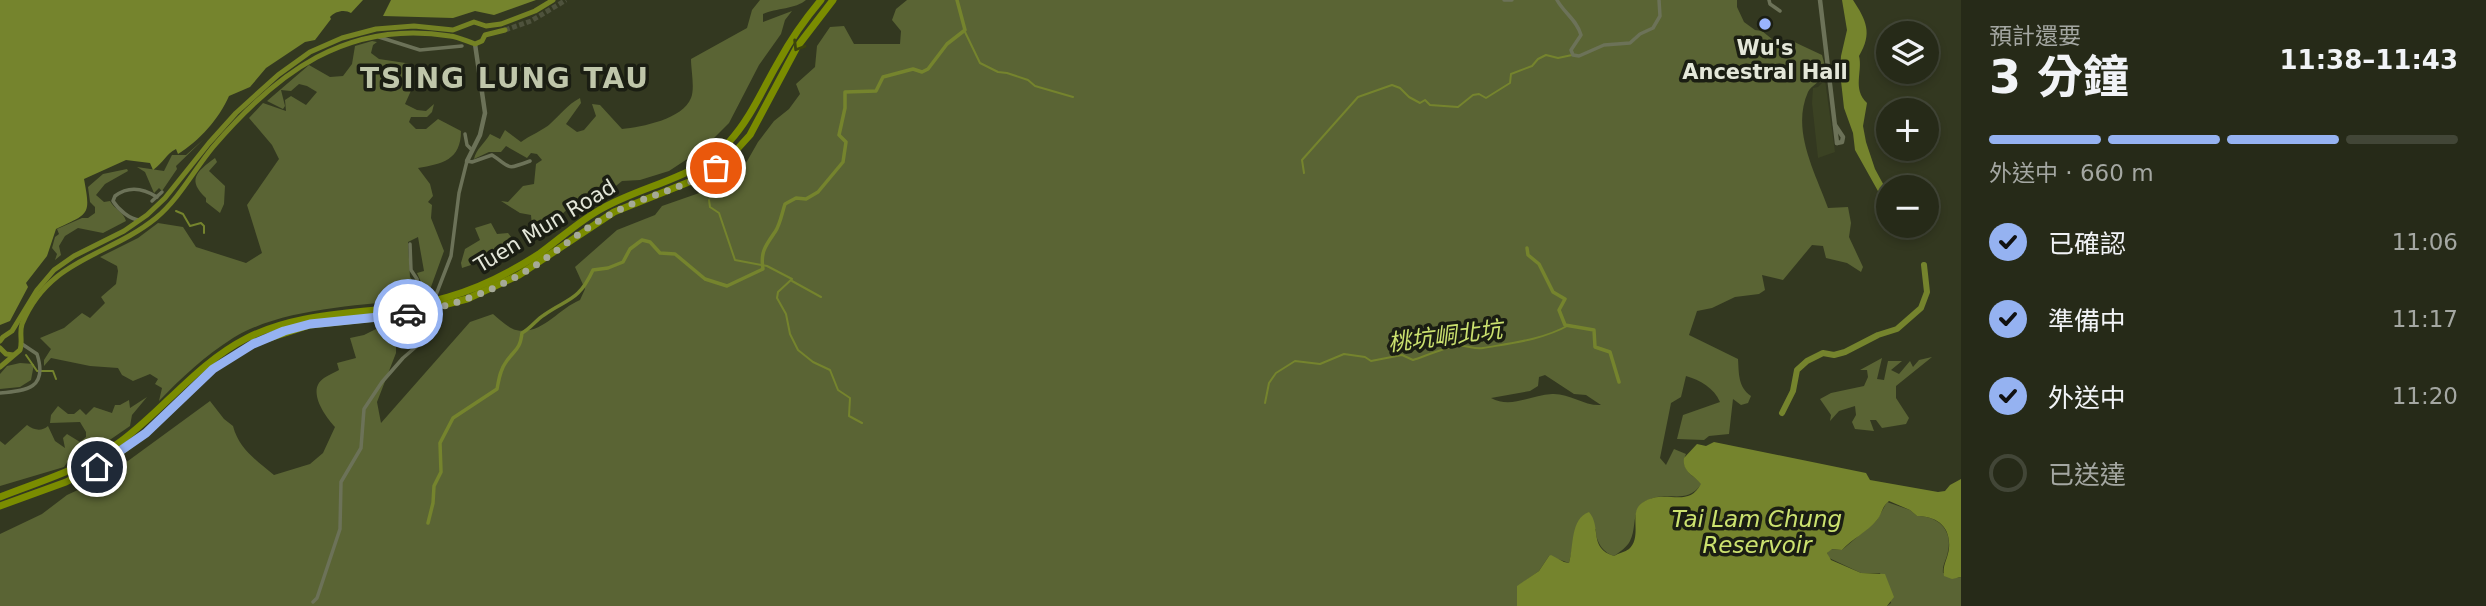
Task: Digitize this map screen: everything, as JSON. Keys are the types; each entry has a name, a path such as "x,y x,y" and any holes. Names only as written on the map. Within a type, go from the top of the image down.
{"highway":[{"name":"Tuen Mun Road","path":"481,289 512,271 603,208 693,170 721,150 744,124 787,46 821,0"},
{"name":"Tuen Mun Road","path":"0,506 75,478 114,457 146,433 213,369 253,344 310,324 383,314 481,289 531,268 610,214 688,184 727,159 750,135 797,47 833,0"},
{"name":"Tuen Mun Road","path":"0,497 62,475 113,447 139,427 205,365 247,338 306,317 383,314"}],"main road":[{"path":"0,341 9,333 37,290 54,270 142,219 165,198 236,113 278,75 310,52 342,38 376,29 414,26 453,30 471,23 492,26 512,22 553,0"},
{"path":"480,24 485,35"},
{"path":"466,27 466,39"},
{"path":"0,367 20,350 24,321 50,282 77,261 124,239 158,216 228,129 283,78 322,53 373,36 435,34 466,39 475,44 485,35 505,30"},
{"path":"9,333 15,334 21,341"},
{"path":"0,348 6,354 13,355"}],"street":[{"path":"1504,0 1512,0"},
{"path":"1557,0 1580,30 1581,35 1571,50 1577,56 1604,45 1632,42 1640,34 1653,28 1660,16 1659,0"},
{"path":"1769,0 1770,4 1780,11"},
{"path":"1820,0 1834,124 1843,137 1842,142 1837,144"},
{"path":"407,33 402,39 409,48"},
{"path":"373,36 409,48 429,51 460,46"},
{"path":"313,602 340,529 341,482 361,448 364,409 382,382 403,358 425,339 432,320 435,294 451,256 459,193 467,161 484,121 483,90 475,44"},
{"path":"483,90 528,65"},
{"path":"465,134 467,145 472,150"},
{"path":"467,161 472,162 492,155 505,167 530,161"},
{"path":"142,219 135,220 114,204 116,194 127,190 141,190 157,197"},
{"path":"152,201 162,192"},
{"path":"124,231 129,222 128,216"},
{"path":"410,244 411,270 419,286 421,333 425,339"},
{"path":"0,393 18,393 34,385 41,366 36,352 21,341"}],"shaded area":[{"path":"760,0 806,0 763,14 763,22 792,11 785,20 781,34 759,65 729,123 704,148 669,171 640,180 622,181 611,190 576,201 545,235 533,238 531,215 520,213 501,201 508,202 523,186 534,184 536,164 542,160 537,154 531,153 527,158 506,146 501,152 489,152 474,159 490,134 500,139 505,130 521,142 548,126 580,98 581,103 566,124 577,132 584,130 596,116 592,104 600,105 622,129 671,117 687,105 691,98 691,59 747,28 752,10"},
{"path":"907,0 1737,0 1737,7 1744,22 1755,30 1762,31 1782,47 1790,40 1822,55 1824,77 1808,92 1803,106 1803,136 1828,208 1848,207 1851,223 1849,237 1863,267 1861,272 1847,263 1826,258 1823,246 1812,245 1783,280 1762,275 1765,290 1759,294 1735,297 1712,308 1697,311 1689,335 1738,359 1741,384 1751,396 1748,403 1741,405 1733,399 1729,434 1709,436 1704,440 1677,439 1683,415 1720,402 1706,385 1686,376 1681,397 1671,403 1660,458 1666,465 1674,449 1686,454 1685,467 1701,485 1688,495 1661,496 1641,504 1636,513 1630,541 1614,556 1600,546 1596,529 1574,541 1569,563 1549,556 1539,571 1517,587 1517,606 0,606 0,534 42,514 67,495 106,477 210,401 233,426 244,448 274,475 310,464 323,453 335,427 319,403 317,389 324,378 339,370 337,363 356,358 350,338 376,329 403,325 396,344 396,353 377,402 381,423 470,322 493,314 510,327 525,331 549,321 580,300 585,289 575,267 617,230 655,215 662,206 705,191 746,163 774,121 789,109 800,94 796,84 815,67 817,46 830,27 844,26 854,44 900,44 901,31 892,20 896,9","holes":["1545,375 1574,394 1586,395 1601,405 1558,394 1514,402 1491,398 1530,391 1538,386 1539,377"]},
{"path":"377,42 371,53 379,59 412,64 405,73 414,84 405,104 426,111 434,104 427,117 411,117 409,122 416,129 426,129 438,119 461,131 454,154 435,165 418,168 430,184 433,196 428,202 432,205 431,218 444,251 431,287 431,296 423,296 417,273 424,271 418,237 408,242 410,277 415,284 415,299 297,314 253,328 213,352 159,401 162,388 155,384 158,379 150,374 133,381 122,375 118,368 90,366 51,358 44,366 44,360 51,349 40,338 64,328 82,313 90,318 105,303 101,297 116,284 117,266 100,257 138,238 158,223 183,227 196,247 246,263 262,253 247,205 279,159 272,145 249,118 263,103 286,111 285,100 291,96 306,105 317,92 299,84 291,91 281,90 285,106 283,109 267,101 309,65 330,77 343,76 352,64 355,46"},
{"path":"1825,80 1835,152 1818,158 1813,88"},
{"path":"204,139 176,166 177,169 162,191 159,188 154,193 145,172 137,167 164,171 172,155 186,155"},
{"path":"215,158 217,162 209,171 225,186 224,204 220,213 206,202 195,181 199,172"},
{"path":"127,169 128,171 105,184 96,195 104,202 110,201 126,221 103,233 78,228 65,236 59,246 61,255 55,260 57,254 52,248 55,237 59,234 57,229 95,213 88,187 103,174"},
{"path":"491,223 497,234 508,233 518,246 482,255 477,263 462,268 465,249 480,240 475,228"},
{"path":"1932,357 1896,386 1896,398 1909,418 1906,424 1882,428 1876,420 1870,420 1874,431 1855,429 1852,422 1856,415 1855,406 1839,411 1830,421 1831,415 1820,399 1831,393 1864,386 1868,377 1867,370 1860,370 1882,358 1877,379 1884,380 1888,361 1902,361 1891,370 1899,374 1910,361 1913,367 1919,360"},
{"path":"34,364 31,380 20,387 0,389 0,374 7,366"},
{"path":"147,397 132,415 130,426 85,457 71,457 64,467 0,486 0,441 5,445 27,425 38,430 48,426 55,441 65,448 63,438 67,434 80,442 86,437 86,432 80,422 50,423 51,415 58,406 68,414 74,414 80,409 86,415 94,407 112,413 115,405 129,400 130,408"},
{"path":"1887,502 1910,510 1917,516 1931,518 1946,530 1949,543 1943,573 1961,577 1961,606 1887,606 1891,603 1880,573 1861,573 1829,558 1827,553 1830,549 1842,550 1877,520"}],"water":[{"path":"0,0 363,0 351,13 343,11 332,15 315,40 305,42 266,68 250,87 229,96 208,129 178,154 176,149 153,170 150,163 126,160 84,179 87,200 85,212 56,229 47,256 26,283 28,287 10,321 0,325"},
{"path":"391,0 536,0 494,15 475,11 453,18 383,16"},
{"path":"1842,0 1853,0 1867,33 1859,56 1859,86 1867,103 1863,126 1878,175 1876,175 1876,188 1855,150 1853,133 1844,108 1840,72 1847,30"},
{"name":"Tai Lam Chung Reservoir","path":"1714,442 1866,473 1870,480 1938,492 1945,491 1961,479 1961,577 1952,579 1944,576 1949,540 1945,528 1936,520 1917,516 1889,501 1869,528 1842,550 1832,549 1827,553 1831,560 1861,573 1885,574 1894,597 1887,606 1517,606 1517,586 1539,571 1549,556 1569,563 1576,527 1589,512 1601,548 1614,556 1629,549 1635,538 1638,507 1651,499 1689,496 1695,492 1701,484 1687,470 1684,458 1697,444 1706,446"}],"waterway":[{"path":"428,523 434,486 441,472 440,443 453,418 497,389 502,368 518,346 522,333 577,294 593,270 623,262 630,249 642,240 650,242 660,253 675,254 705,279 727,286 763,269 764,249 778,226 785,204 796,198 806,199 818,192 843,162 846,142 839,135 845,108 845,92 876,91 883,77 913,69 922,72 928,69 947,44 965,30 957,0"},
{"path":"965,32 980,63 998,72 1028,80 1035,86 1073,97"},
{"path":"1304,173 1302,160 1358,97 1392,85 1420,103 1425,100 1430,105 1458,107 1473,95 1479,94 1486,98 1510,83 1511,74 1532,66 1546,55 1558,58 1572,55"},
{"path":"709,200 710,207 719,213 735,260 767,266 792,279 778,292 777,298 786,314 790,334 798,350 813,362 830,370 838,390 850,398 849,416 862,423"},
{"path":"176,211 183,214 190,226 201,223 204,233"},
{"name":"桃坑峒北坑","path":"1527,248 1528,255 1539,264 1553,292 1565,299 1559,310 1565,325 1594,330 1595,347 1610,352 1619,382"},
{"path":"1782,413 1793,391 1797,370 1807,361 1823,353 1834,355 1845,352 1878,335 1897,329 1921,308 1927,292 1924,265"},
{"path":"792,281 821,297"},
{"name":"桃坑峒北坑","path":"1265,403 1269,383 1276,373 1295,361 1320,364 1344,354 1365,357 1371,361 1402,355 1413,360 1456,346 1480,348 1527,340 1569,325"},
{"path":"26,355 37,371 53,371 56,379"}],"tunnel":[{"path":"505,30 531,21 566,0"}],"way so far":[{"path":"408,314 452,304 506,282 610,214 688,184 716,168"}],"place":[{"name":"Wu's Ancestral Hall","path":"1765,24"}],"district":[{"name":"TSING LUNG TAU","path":"505,78"}],"route":[{"path":"97,467 146,433 213,369 253,344 310,324 408,314"}]}
